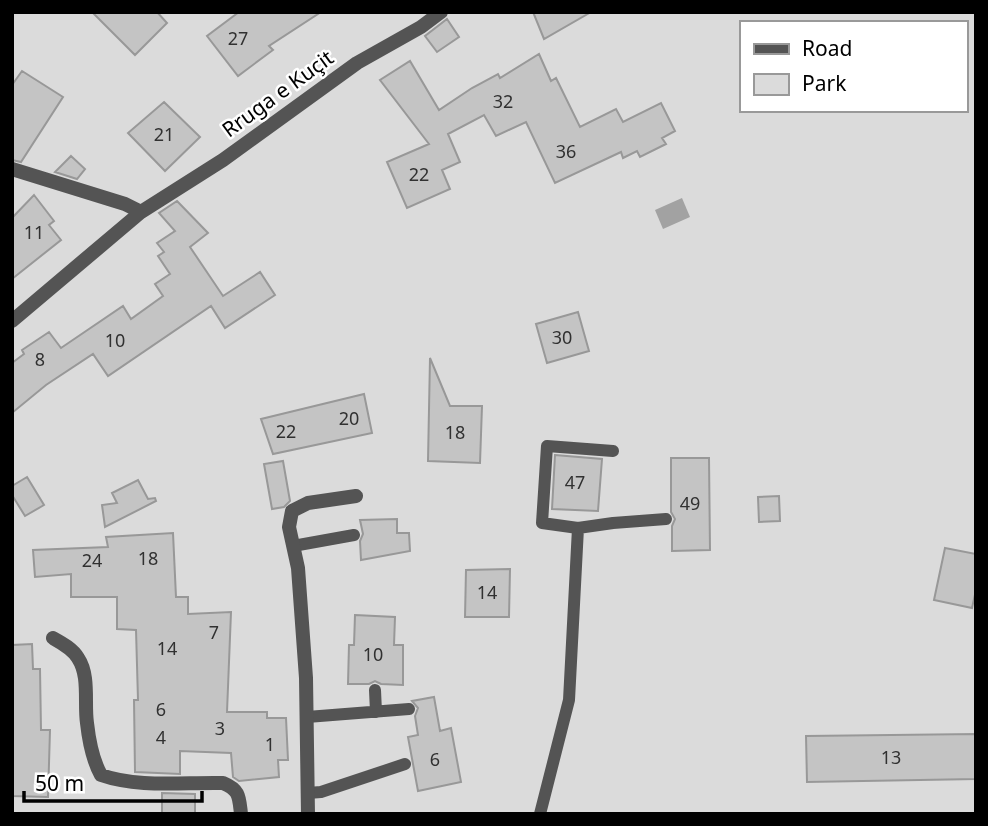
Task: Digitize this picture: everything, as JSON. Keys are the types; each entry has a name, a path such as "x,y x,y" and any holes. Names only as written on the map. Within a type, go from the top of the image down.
{"street":[{"name":"Rruga e Kuçit","path":"12,321 142,212 223,160 357,63 421,27 441,12"},
{"path":"12,169 125,204 142,212"},
{"path":"308,814 307,717 298,568 289,527 292,511 307,503 356,496"},
{"path":"53,638 78,658 84,675 87,722 94,762 101,775 115,780 223,783 234,788 239,797 241,814"}],"lane":[{"path":"613,451 547,446 542,523 578,528 666,519"},
{"path":"540,814 569,700 578,528"},
{"path":"293,546 354,536"},
{"path":"375,690 376,712"},
{"path":"307,717 409,709"},
{"path":"308,793 321,792 405,764"}],"green space":[{"path":"12,12 976,12 976,814 12,814"}],"shaded area":[{"path":"682,198 690,217 663,229 655,210"}],"building":[{"path":"92,12 157,12 167,23 135,55"},
{"path":"239,12 321,12 269,46 273,50 238,76 207,36"},
{"path":"533,12 591,12 544,39"},
{"path":"447,19 459,37 437,52 425,36"},
{"path":"539,54 551,81 556,78 580,127 616,109 623,122 661,103 675,131 662,138 666,144 640,157 637,151 623,158 621,152 555,183 526,122 496,136 484,115 448,134 460,162 442,170 450,189 407,208 387,162 429,144 380,80 410,61 439,110 472,88 498,74 500,78"},
{"path":"22,71 63,97 21,162 12,160 12,85"},
{"path":"164,102 200,137 165,171 128,133"},
{"path":"71,156 85,169 77,179 55,172"},
{"path":"34,195 54,221 49,225 61,240 12,279 12,218"},
{"path":"177,201 208,233 190,247 223,296 260,272 275,295 225,328 211,306 108,376 93,354 46,385 12,413 12,363 24,354 22,350 49,332 61,348 123,306 131,319 163,296 155,284 170,274 158,256 164,252 157,243 175,231 159,213"},
{"path":"578,312 589,351 547,363 536,324"},
{"path":"430,358 450,406 482,406 480,463 428,461"},
{"path":"364,394 372,433 273,454 261,419"},
{"path":"555,455 602,459 598,511 552,509"},
{"path":"671,458 709,458 710,550 672,551 672,526 675,519 671,512"},
{"path":"283,461 290,501 284,507 272,509 264,464"},
{"path":"27,477 44,505 25,516 12,495 12,486"},
{"path":"138,480 148,499 155,498 156,501 105,527 102,505 117,503 112,493"},
{"path":"779,496 780,521 759,522 758,497"},
{"path":"397,519 397,533 409,533 410,551 361,560 360,541 363,534 360,520"},
{"path":"173,533 176,597 188,597 188,614 231,612 227,712 267,712 267,718 286,718 288,760 278,760 279,777 239,781 233,777 231,753 180,751 180,774 135,772 134,700 138,700 136,630 117,629 117,597 71,597 71,574 35,577 33,550 108,547 106,537"},
{"path":"945,548 976,554 976,590 972,608 934,600"},
{"path":"510,569 509,617 465,617 466,570"},
{"path":"355,615 395,617 394,645 403,645 403,685 381,684 375,681 369,684 348,684 349,645 354,645"},
{"path":"32,644 33,669 40,669 41,730 50,730 48,797 12,796 12,645"},
{"path":"434,697 440,731 451,728 461,782 418,791 408,737 418,735 415,716 418,708 412,701"},
{"path":"976,734 976,779 807,782 806,736"},
{"path":"162,793 195,794 195,814 162,814"}]}
